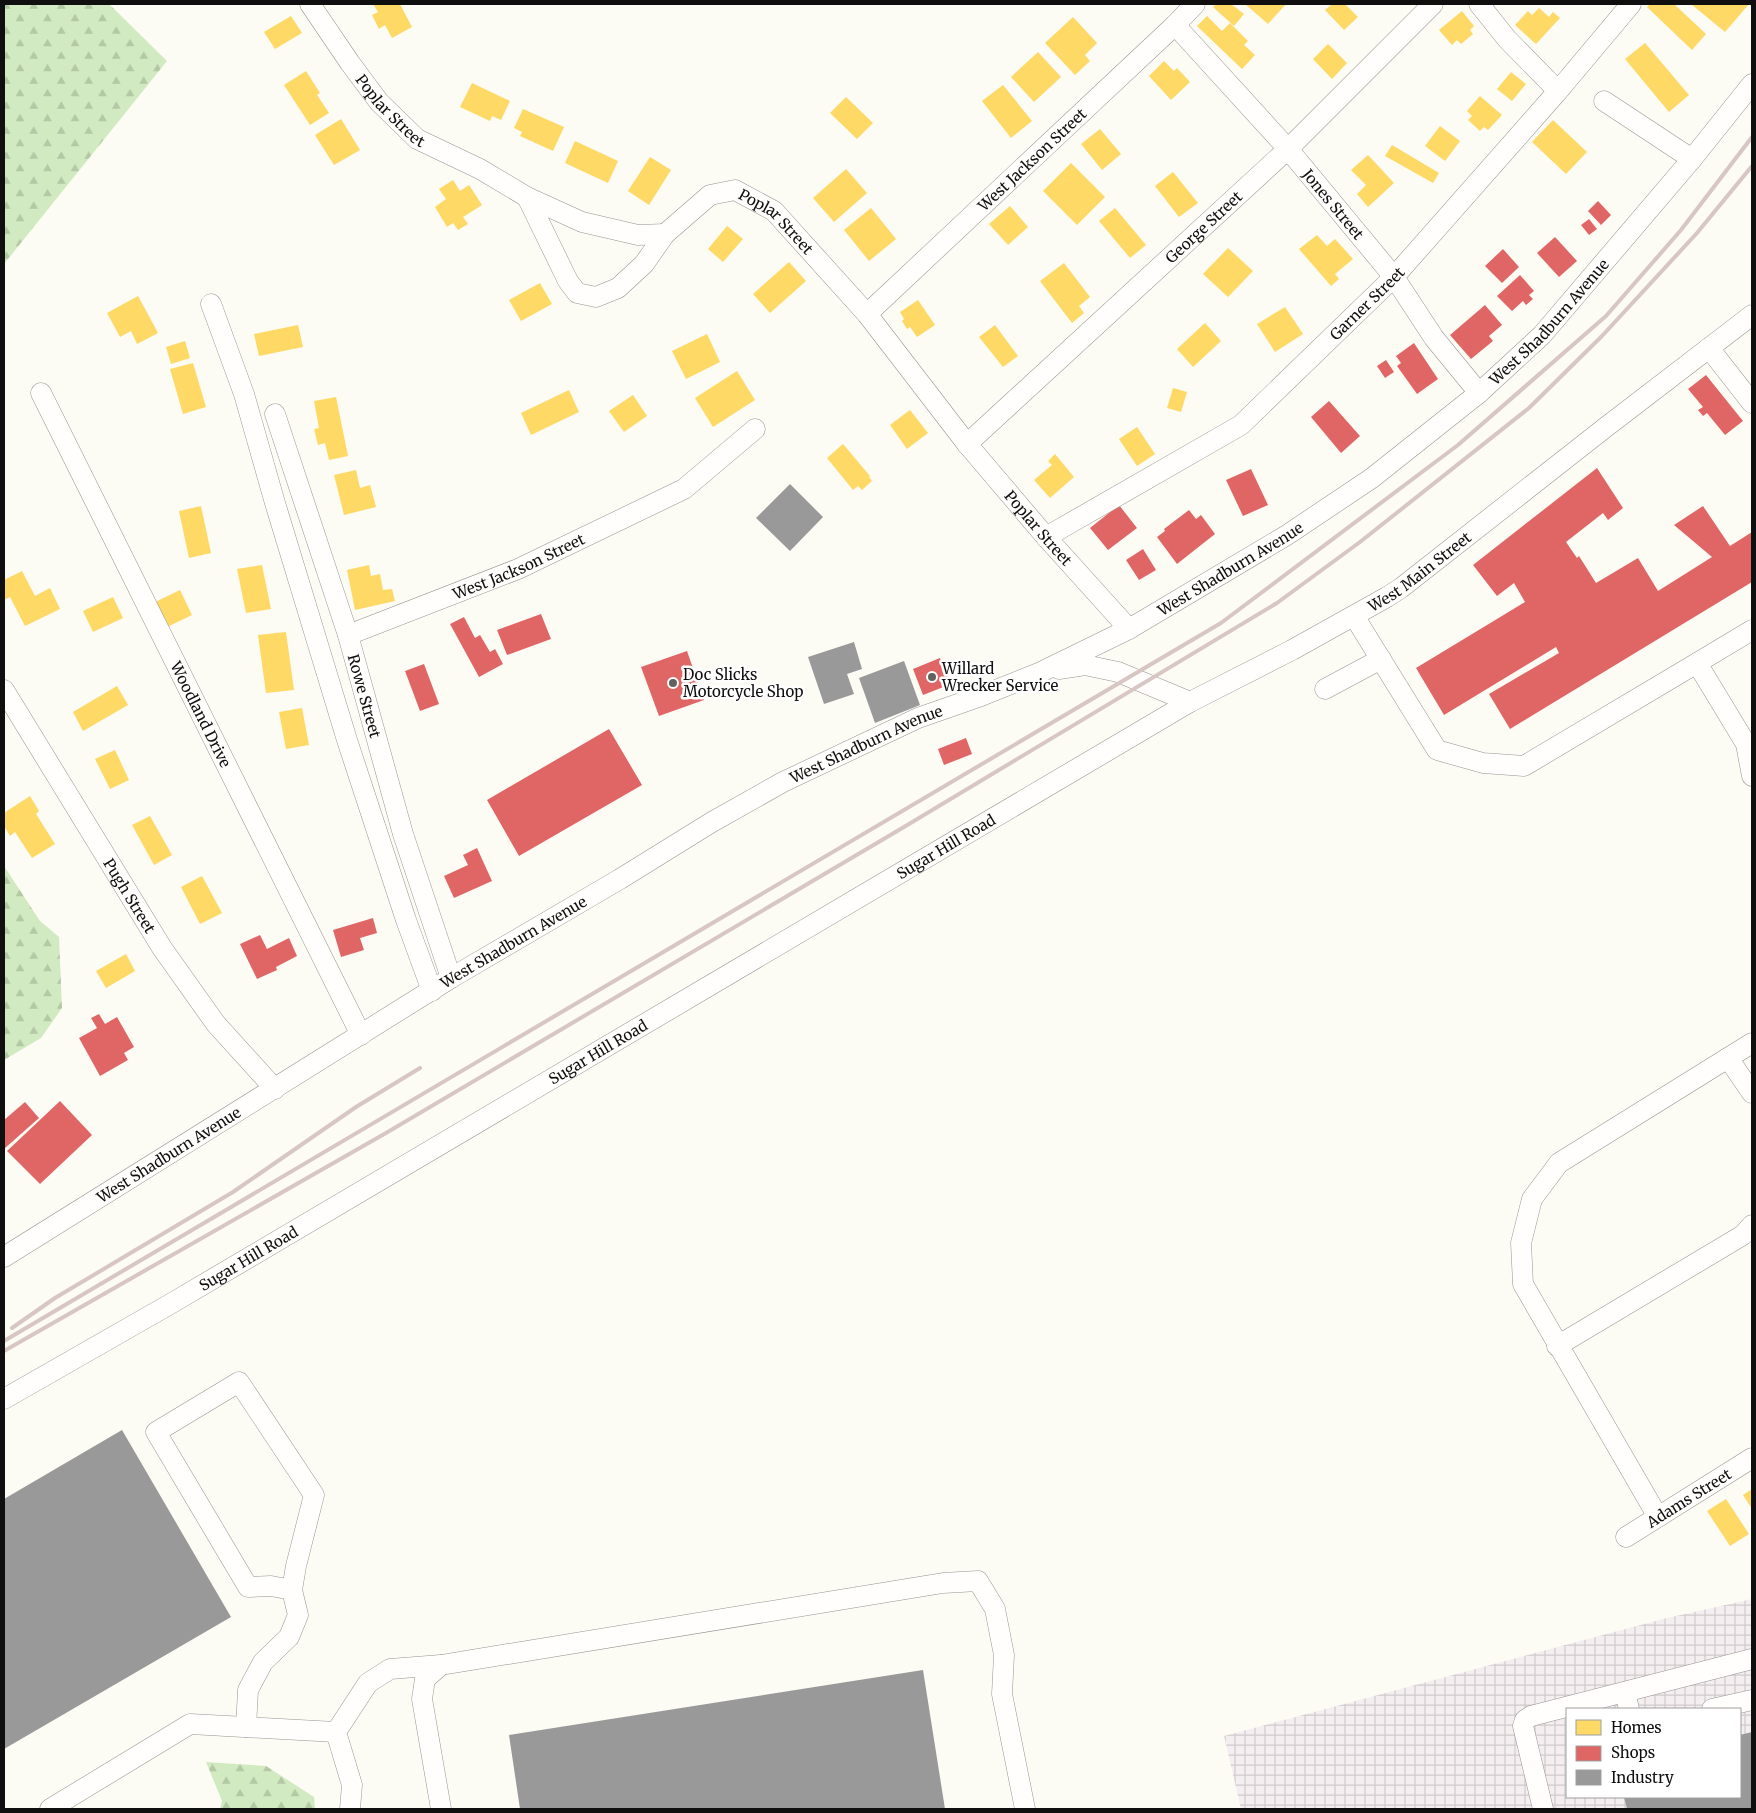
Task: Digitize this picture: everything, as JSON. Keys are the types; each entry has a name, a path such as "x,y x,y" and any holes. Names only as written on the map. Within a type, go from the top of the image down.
{"street":[{"name":"Poplar Street","path":"310,4 379,102 417,139 480,169 527,196 568,281 577,293 596,297 618,288 644,264 665,234 710,195 735,190 774,211 868,314 968,444 1046,536 1129,629"},
{"name":"West Jackson Street","path":"868,314 1195,4"},
{"name":"George Street","path":"968,444 1288,149 1433,4"},
{"path":"1479,4 1507,39 1558,90"},
{"name":"Garner Street","path":"1046,536 1241,425 1394,277 1631,4"},
{"name":"Jones Street","path":"1175,25 1288,149 1394,277 1434,338 1479,393"},
{"name":"West Shadburn Avenue","path":"4,1257 451,978 620,879 712,822 783,782 918,718 1041,672 1129,629 1287,535 1372,478 1479,393 1542,335 1692,159 1752,84"},
{"path":"1604,100 1692,159"},
{"path":"527,196 582,222 638,235 665,234"},
{"path":"211,304 244,394 347,740 406,920 432,991"},
{"name":"West Main Street","path":"1190,702 1292,650 1401,588 1606,426 1752,315"},
{"path":"1709,348 1752,403"},
{"name":"Woodland Drive","path":"41,393 361,1035"},
{"name":"Rowe Street","path":"275,414 348,635 403,834 451,978"},
{"name":"West Jackson Street","path":"348,635 518,569 684,489 755,429"},
{"path":"1354,616 1436,750 1483,763 1524,766 1752,630"},
{"path":"1325,689 1381,659"},
{"path":"1697,663 1749,743 1752,776"},
{"path":"1041,672 1085,665 1130,676 1190,702"},
{"name":"Pugh Street","path":"4,690 162,948 216,1024 275,1089"},
{"name":"Sugar Hill Road","path":"4,1399 181,1298 1190,702"},
{"path":"1658,1517 1523,1284 1521,1243 1532,1199 1559,1163 1752,1043"},
{"path":"1728,1058 1752,1093"},
{"path":"1558,1346 1743,1235 1752,1225"},
{"path":"246,1727 248,1690 263,1662 289,1637 298,1615 292,1590 296,1566 314,1495 239,1382 156,1432 248,1587 272,1586 292,1590"},
{"name":"Adams Street","path":"1626,1537 1752,1458"},
{"path":"350,1809 352,1785 336,1732 368,1683 390,1669 441,1665 943,1583 978,1581 995,1609 1004,1655 1002,1694 1025,1809"},
{"path":"1579,1708 1627,1700 1752,1659"},
{"path":"441,1665 424,1679 422,1699 441,1809"},
{"path":"1716,1708 1752,1700"},
{"path":"1543,1809 1523,1726 1525,1720 1531,1716 1566,1710"},
{"path":"50,1809 190,1724 336,1732"}],"shaded area":[{"path":"1752,1599 1752,1809 1241,1809 1224,1736 1663,1619"}],"green space":[{"path":"4,4 109,4 167,61 4,264"},
{"path":"4,866 40,921 59,937 62,1008 41,1038 4,1060"},
{"path":"206,1762 266,1766 314,1797 315,1809 220,1809 222,1801"}],"building: Homes":[{"path":"373,4 400,4 412,27 392,38 385,25 379,29 372,15 378,12"},
{"path":"1216,4 1231,4 1244,14 1234,26 1213,7"},
{"path":"1245,4 1286,4 1268,24"},
{"path":"1332,4 1345,4 1358,17 1344,30 1325,10"},
{"path":"1650,4 1674,4 1706,34 1692,50 1647,7"},
{"path":"1691,4 1749,4 1725,32"},
{"path":"1539,8 1549,17 1553,12 1560,18 1536,44 1515,25 1528,11 1532,15"},
{"path":"1462,11 1474,26 1470,30 1473,34 1461,44 1457,40 1452,45 1439,30"},
{"path":"291,16 302,33 275,49 264,32"},
{"path":"1207,16 1222,31 1230,23 1248,41 1244,45 1255,55 1242,69 1197,26"},
{"path":"1073,17 1097,43 1085,55 1090,61 1075,75 1045,43"},
{"path":"1645,43 1689,95 1669,112 1625,59"},
{"path":"1328,44 1347,63 1332,79 1313,59"},
{"path":"1038,52 1061,77 1034,102 1011,77"},
{"path":"1164,61 1174,71 1177,68 1190,82 1171,100 1149,76"},
{"path":"306,71 320,93 317,95 329,113 310,125 284,85"},
{"path":"1511,72 1526,84 1512,101 1497,89"},
{"path":"472,83 510,101 501,120 492,116 490,121 460,107"},
{"path":"1003,85 1032,121 1011,138 982,101"},
{"path":"1480,96 1502,115 1488,130 1484,127 1480,131 1468,120 1472,116 1467,111"},
{"path":"846,97 873,123 857,139 830,113"},
{"path":"523,109 564,127 553,151 520,136 522,132 514,128"},
{"path":"341,119 360,150 334,165 315,135"},
{"path":"1553,120 1587,152 1566,174 1532,142"},
{"path":"1440,126 1460,141 1445,161 1425,146"},
{"path":"1100,129 1121,154 1102,170 1081,144"},
{"path":"575,141 618,161 608,183 565,163"},
{"path":"1392,145 1439,173 1433,183 1385,156"},
{"path":"1368,155 1394,183 1368,207 1357,194 1366,185 1351,170"},
{"path":"650,157 671,170 649,205 628,191"},
{"path":"1071,163 1105,197 1077,225 1043,191"},
{"path":"846,169 867,193 834,222 813,198"},
{"path":"1173,172 1198,203 1179,217 1155,186"},
{"path":"453,180 460,191 469,185 482,205 463,217 468,224 458,230 453,223 447,227 435,207 446,199 439,189"},
{"path":"1010,206 1028,227 1008,245 989,224"},
{"path":"871,208 896,239 869,261 844,230"},
{"path":"1115,208 1146,245 1130,258 1099,221"},
{"path":"727,226 743,239 723,262 708,249"},
{"path":"1317,235 1327,246 1335,239 1353,259 1335,274 1339,279 1331,286 1299,249"},
{"path":"1228,248 1253,271 1228,297 1203,274"},
{"path":"789,262 806,281 770,313 753,294"},
{"path":"1064,263 1090,297 1079,306 1084,313 1072,323 1040,281"},
{"path":"540,283 552,304 521,321 509,300"},
{"path":"138,296 158,333 137,344 131,331 120,337 107,313"},
{"path":"918,300 935,325 917,337 910,327 907,329 902,321 904,319 900,312"},
{"path":"1285,307 1303,334 1275,352 1257,324"},
{"path":"1205,323 1221,341 1193,367 1177,349"},
{"path":"298,325 303,347 259,356 254,334"},
{"path":"995,325 1018,356 1003,367 979,337"},
{"path":"707,334 720,362 686,379 672,351"},
{"path":"185,341 190,358 171,364 166,347"},
{"path":"193,363 206,407 183,414 170,369"},
{"path":"737,371 755,400 713,427 695,398"},
{"path":"1173,388 1187,392 1181,412 1167,408"},
{"path":"569,390 579,412 531,435 521,413"},
{"path":"633,395 647,416 624,432 609,411"},
{"path":"336,397 348,456 329,460 325,443 318,445 314,429 319,428 314,401"},
{"path":"910,410 928,433 907,449 890,425"},
{"path":"1137,427 1155,454 1137,466 1119,439"},
{"path":"843,444 870,476 872,481 862,490 858,486 853,490 827,458"},
{"path":"1055,454 1074,477 1050,498 1034,480 1052,465 1048,461"},
{"path":"356,470 360,488 370,485 376,507 344,515 334,475"},
{"path":"201,506 211,553 189,558 179,511"},
{"path":"262,565 271,609 246,613 237,569"},
{"path":"369,565 371,576 380,574 383,590 392,589 395,601 355,610 347,570"},
{"path":"22,571 35,596 50,588 60,609 25,626 10,597 4,600 4,580"},
{"path":"180,590 192,615 163,629 151,604"},
{"path":"113,597 123,618 93,632 83,611"},
{"path":"286,632 294,690 266,693 258,635"},
{"path":"117,686 128,705 83,731 73,712"},
{"path":"302,708 309,745 286,749 279,712"},
{"path":"115,750 129,780 110,789 95,759"},
{"path":"30,796 39,811 36,814 55,844 32,858 15,832 10,836 4,826 4,813"},
{"path":"150,816 172,855 154,865 132,825"},
{"path":"202,876 222,913 200,924 181,887"},
{"path":"126,954 135,971 106,988 96,971"},
{"path":"1752,1489 1752,1509 1743,1495"},
{"path":"1726,1499 1749,1534 1730,1546 1707,1511"}],"building: Shops":[{"path":"1598,201 1611,215 1601,225 1588,211"},
{"path":"1589,219 1597,229 1589,235 1581,225"},
{"path":"1555,237 1577,261 1559,277 1537,253"},
{"path":"1503,249 1519,267 1502,283 1485,266"},
{"path":"1520,275 1534,291 1529,295 1533,299 1526,305 1523,301 1512,311 1497,296"},
{"path":"1485,305 1502,325 1489,336 1493,341 1471,359 1450,335"},
{"path":"1414,343 1438,379 1417,394 1397,366 1401,363 1396,356"},
{"path":"1386,360 1394,372 1385,378 1377,366"},
{"path":"1706,375 1743,421 1725,435 1707,413 1703,416 1698,410 1703,407 1688,389"},
{"path":"1329,401 1360,436 1341,453 1311,417"},
{"path":"1597,468 1623,508 1608,520 1603,513 1566,542 1577,558 1579,556 1596,583 1638,558 1658,591 1712,557 1674,525 1703,506 1730,546 1752,532 1752,582 1510,729 1489,694 1559,653 1556,647 1444,715 1416,668 1525,602 1514,583 1497,596 1473,565"},
{"path":"1251,469 1268,505 1243,516 1226,480"},
{"path":"1119,505 1137,528 1108,550 1090,528"},
{"path":"1189,510 1196,519 1201,515 1215,534 1177,564 1157,537 1165,531 1164,529"},
{"path":"1143,549 1156,570 1139,580 1126,560"},
{"path":"541,614 551,639 507,655 497,630"},
{"path":"464,617 475,638 480,635 490,652 495,649 503,664 479,677 450,624"},
{"name":"Doc Slicks Motorcycle Shop","path":"687,651 704,700 659,716 641,667"},
{"name":"Willard Wrecker Service","path":"940,658 951,684 923,695 913,669"},
{"path":"424,664 439,704 420,711 405,671"},
{"path":"609,729 642,785 519,856 487,800"},
{"path":"966,738 972,754 944,765 938,749"},
{"path":"477,848 492,881 454,898 444,876 468,865 463,855"},
{"path":"373,918 377,933 360,938 364,950 341,957 333,930"},
{"path":"260,935 267,949 289,938 297,956 276,967 277,970 257,979 240,944"},
{"path":"99,1014 105,1024 117,1017 134,1047 124,1053 128,1060 100,1076 79,1038 97,1028 91,1018"},
{"path":"60,1101 92,1135 40,1184 7,1151"},
{"path":"25,1102 39,1118 4,1149 4,1120"}],"building: Industry":[{"path":"790,484 823,517 790,551 756,518"},
{"path":"854,642 862,669 847,674 854,694 824,704 808,657"},
{"path":"904,661 920,705 875,723 859,678"},
{"path":"122,1430 231,1617 4,1749 4,1499"},
{"path":"923,1670 945,1809 520,1809 509,1735"},
{"path":"1752,1732 1752,1809 1627,1809 1624,1798 1741,1798 1741,1735"}],"railway":[{"path":"4,1341 1221,623 1458,445 1606,316 1681,230 1752,137"},
{"path":"4,1351 386,1133 904,827 1277,603 1360,542 1529,408 1602,336 1697,233 1752,166"},
{"path":"12,1328 55,1298 233,1192 356,1107 420,1068"}],"place":[{"name":"Willard Wrecker Service","path":"932,677"},
{"name":"Doc Slicks Motorcycle Shop","path":"673,683"}]}
